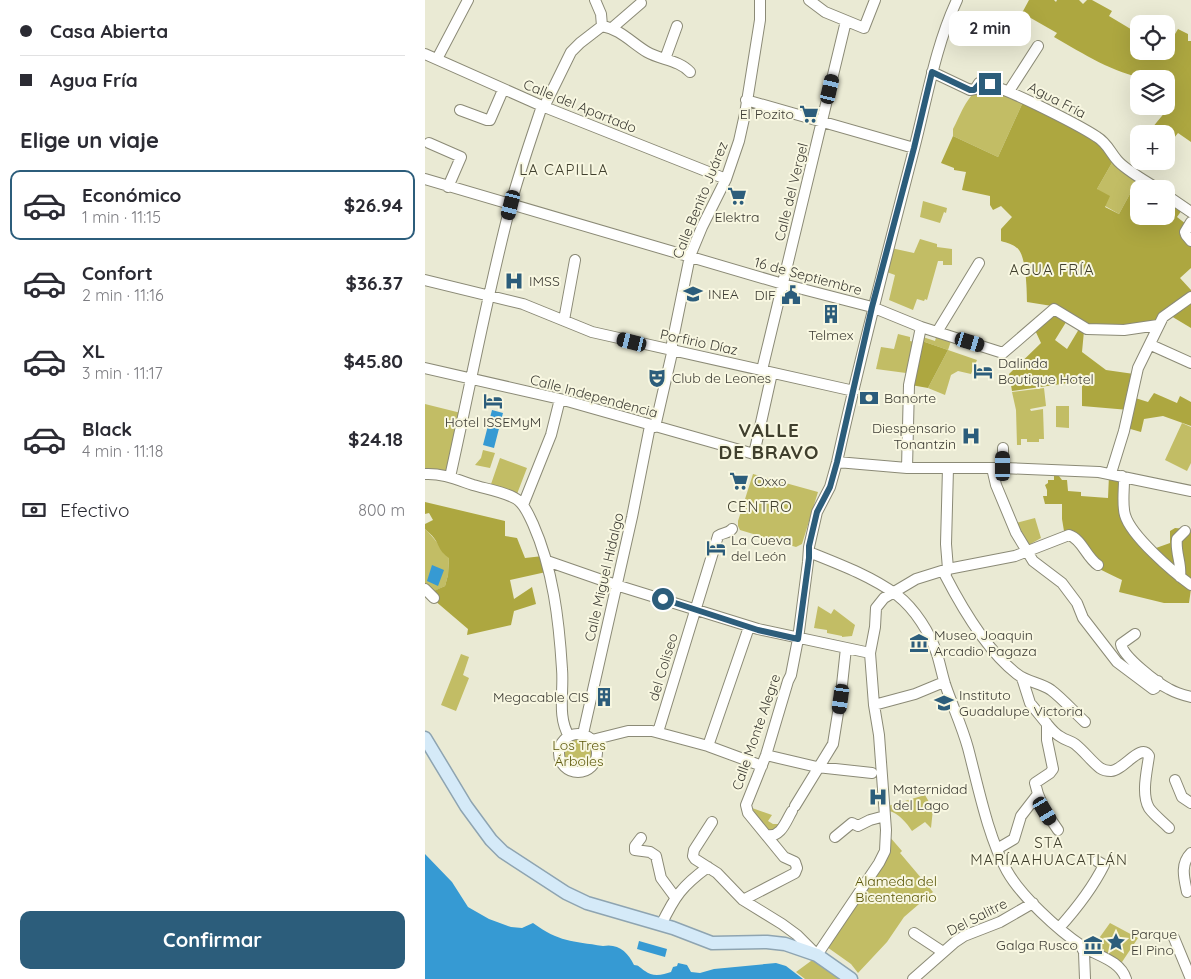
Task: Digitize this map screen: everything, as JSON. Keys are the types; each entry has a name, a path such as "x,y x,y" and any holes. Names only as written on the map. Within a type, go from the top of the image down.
{"main road":[{"path":"425,738 471,813 491,840 503,852 575,898 712,943 777,942 817,955 851,979"}],"street":[{"path":"437,59 468,0"},
{"path":"595,0 607,27 648,52 685,66 690,72"},
{"name":"Calle Benito Juárez","path":"652,426 672,350 690,256 726,179 739,141 760,20 760,0"},
{"path":"809,0 825,12 864,28 875,0"},
{"name":"Calle Monte Alegre","path":"743,900 795,874 797,868 797,864 784,857 748,813 746,807 767,754 791,675 798,639 809,546 817,512 830,487 837,462 872,307 932,72 957,0"},
{"path":"450,477 489,294 511,205 543,106 571,52 641,3"},
{"name":"Calle del Vergel","path":"754,454 783,284 847,21"},
{"path":"665,59 677,26"},
{"path":"1009,91 1038,46"},
{"name":"Calle del Apartado","path":"425,54 503,90 726,179"},
{"name":"Agua Fría","path":"932,72 970,90 974,90 979,83 983,82 1009,91 1098,137 1107,145 1119,162 1145,180"},
{"path":"460,110 485,120 490,120 503,90"},
{"path":"746,100 914,148"},
{"path":"429,143 461,157 448,187"},
{"name":"16 de Septiembre","path":"425,179 783,284 872,307 937,332 1003,353 1054,310 1087,329 1124,330 1158,325"},
{"path":"1175,200 1191,212"},
{"path":"1191,222 1185,229 1185,233 1191,241"},
{"path":"564,320 575,260"},
{"path":"937,332 979,263"},
{"name":"Porfirio Díaz","path":"425,280 489,294 523,304 592,332 854,391"},
{"path":"1111,473 1124,431 1138,368 1151,345 1163,317 1191,296"},
{"path":"901,470 909,385 921,326"},
{"path":"1151,345 1191,363"},
{"name":"Calle Independencia","path":"425,368 560,399 754,454"},
{"path":"523,505 551,435 560,399"},
{"name":"Calle Miguel Hidalgo","path":"587,737 616,585 652,426"},
{"path":"1003,448 1003,468"},
{"path":"837,462 901,470 1003,468 1111,473 1191,491"},
{"path":"948,468 946,544 948,569 945,575 957,597 999,658 1022,678 1049,689 1085,722"},
{"path":"992,468 996,485 1013,527 1033,561 1062,583 1077,603 1083,618 1123,667 1153,689 1158,681"},
{"path":"425,474 450,477 516,498 523,505 541,542 547,561 557,618 562,670 563,722 569,736"},
{"path":"1122,476 1124,480 1124,512 1128,522 1141,540 1191,585"},
{"name":"del Coliseo","path":"657,732 718,536 728,533 732,529"},
{"path":"1180,577 1181,570 1176,548 1177,539 1185,531"},
{"path":"713,822 693,854 695,859 721,877 743,900 782,924 806,943 817,955 883,857 886,842 879,735 874,705 870,653 878,604 915,579 948,569 1006,559 1069,535 1073,536 1098,565"},
{"path":"809,552 845,566 893,593 916,615 936,650 944,682 967,747 979,792 997,848 1007,871 1033,903 1059,928 1081,946 1112,962 1124,972 1126,979"},
{"path":"547,561 749,627 870,653"},
{"path":"425,589 434,598"},
{"path":"708,746 749,627"},
{"path":"1135,634 1123,642 1122,648 1139,667 1175,692 1191,696"},
{"path":"767,835 774,836 779,833 834,740 846,648"},
{"path":"1022,678 1029,703 1047,724 1061,737 1073,743 1100,768 1115,770 1122,767 1139,752 1147,753 1149,756 1145,793 1146,801 1152,812 1169,828"},
{"path":"874,705 915,694 944,682"},
{"path":"1047,724 1047,740 1053,769 1051,773 1035,783 1045,811 1058,830"},
{"path":"587,737 597,750 595,762 587,770 571,771 563,764 559,754 561,744 569,736 576,734 587,737 646,730 708,746 762,766"},
{"path":"767,754 817,767 872,773"},
{"path":"1175,780 1182,797 1191,803"},
{"path":"997,848 1014,839 1021,816 1038,794"},
{"path":"835,838 853,823 858,826 885,816"},
{"path":"641,838 635,846 635,850 650,852 656,856 661,878 675,897"},
{"path":"1187,892 1183,870 1186,858 1191,853"},
{"path":"1059,928 1088,894 1099,876 1104,865 1097,861"},
{"path":"661,925 675,897 687,883 708,867"},
{"name":"Del Salitre","path":"913,979 964,936 1000,922 1033,903"},
{"path":"914,933 943,952"},
{"path":"1174,938 1191,979"},
{"path":"1081,946 1084,952 1085,979"}],"green space":[{"path":"987,87 1023,102 998,157 953,136 953,129 970,97 980,89"},
{"path":"1113,161 1138,179 1130,180 1130,194 1119,214 1105,206 1097,189"},
{"path":"923,201 947,208 940,223 920,217"},
{"path":"920,239 937,244 937,247 952,249 952,265 943,265 943,261 938,261 927,300 917,299 913,310 889,300 895,275 884,271 891,248 914,253"},
{"path":"898,334 910,337 910,341 919,343 906,382 906,373 876,369 881,347 894,349"},
{"path":"937,334 952,338 948,350 922,341 923,337 935,341"},
{"path":"948,350 977,360 971,374 958,371 951,375 945,395 928,388"},
{"path":"1044,388 1046,406 1030,409 1031,411 1043,409 1044,439 1039,439 1039,442 1027,442 1027,439 1021,439 1021,445 1017,445 1016,410 1012,392"},
{"path":"425,404 461,413 447,473 425,472"},
{"path":"1056,406 1069,406 1069,428 1056,427"},
{"path":"1182,423 1191,427 1191,463 1187,471 1165,460"},
{"path":"483,450 495,453 490,468 475,465 481,458"},
{"path":"500,458 527,468 517,494 490,487"},
{"path":"753,474 818,492 802,544 796,547 740,530 738,521"},
{"path":"1035,518 1041,538 1027,546 1016,523"},
{"path":"425,529 449,557 445,586 430,593 425,588"},
{"path":"818,606 831,614 834,609 855,625 852,636 842,637 827,633 827,630 814,628"},
{"path":"461,654 469,657 463,675 469,678 456,711 441,705"},
{"name":"Los Tres Árboles","path":"579,738 585,739 593,747 593,759 585,767 579,768 573,767 565,759 564,753 565,747 573,739"},
{"name":"Alameda del Bicentenario","path":"925,795 933,809 931,828 925,822 912,831 902,819 889,811 889,836 902,851 900,853 933,892 904,917 887,942 858,973 851,964 827,947 878,870 888,806"},
{"path":"752,808 772,815 768,821 773,824 783,824 770,834 753,816"},
{"name":"Parque El Pino","path":"1110,923 1138,938 1120,965 1092,948"},
{"path":"815,958 844,979 805,979 796,972"}],"shaded area":[{"path":"1029,0 1054,0 1056,2 1057,0 1079,0 1083,4 1087,0 1092,0 1112,11 1109,16 1130,29 1130,60 1175,60 1175,34 1178,29 1188,34 1188,41 1191,41 1191,142 1178,133 1175,137 1175,125 1154,125 1163,115 1175,115 1175,70 1130,70 1130,75 1122,72 1099,62 1054,37 1057,33 1022,13"},
{"path":"1023,102 1096,140 1113,161 1097,189 1110,196 1105,207 1119,214 1130,194 1130,225 1175,225 1175,205 1182,210 1177,217 1186,224 1191,244 1191,268 1180,278 1191,292 1158,321 1123,326 1084,324 1052,306 1027,302 1026,275 1021,254 1015,246 1001,241 1001,229 1012,217 1001,206 993,210 990,205 990,196 962,190 966,172 954,170 954,168 941,163 953,136 998,157"},
{"path":"1191,301 1191,328 1171,316"},
{"path":"1054,311 1068,319 1055,340 1067,349 1079,329 1084,331 1082,352 1106,370 1134,374 1129,396 1148,402 1154,393 1177,403 1180,396 1191,402 1191,426 1163,416 1144,419 1141,432 1127,428 1129,410 1082,406 1082,381 1012,391 1009,374 1041,343 1034,328"},
{"path":"922,341 948,350 928,388 911,385"},
{"path":"1054,475 1059,476 1062,480 1067,480 1068,491 1081,492 1081,496 1108,498 1109,475 1120,478 1121,512 1191,589 1189,603 1164,603 1119,592 1122,580 1101,570 1088,561 1064,531 1062,504 1045,504 1043,496 1047,496 1047,490 1045,485 1048,483 1048,480 1054,480"},
{"path":"425,502 505,521 505,536 517,538 525,558 543,556 546,572 510,580 514,599 532,587 536,604 514,611 511,625 467,635 468,629 427,594 445,586 449,558 425,529 425,524 433,520 429,513 425,514"},
{"path":"1175,528 1186,529 1191,532 1191,582 1156,548 1170,543 1170,531"}],"water":[{"path":"492,410 503,413 494,448 483,445"},
{"path":"432,565 444,570 438,586 427,581"},
{"path":"425,854 452,882 468,907 489,919 511,927 522,928 533,923 551,934 566,940 618,947 626,952 634,965 654,975 671,972 678,963 687,965 691,972 700,973 714,969 776,963 786,966 803,979 425,979"},
{"path":"639,941 667,949 665,957 637,949"}],"place":[{"name":"El Pozito","path":"809,114"},
{"name":"Elektra","path":"737,196"},
{"name":"IMSS","path":"514,281"},
{"name":"INEA","path":"693,294"},
{"name":"DIF","path":"791,295"},
{"name":"Telmex","path":"831,314"},
{"name":"Dalinda Boutique Hotel","path":"983,371"},
{"name":"Club de Leones","path":"657,378"},
{"name":"Banorte","path":"869,398"},
{"name":"Hotel ISSEMyM","path":"493,401"},
{"name":"Diespensario Tonantzin","path":"971,436"},
{"name":"Oxxo","path":"739,481"},
{"name":"La Cueva del León","path":"716,548"},
{"name":"Museo Joaquin Arcadio Pagaza","path":"919,643"},
{"name":"Megacable CIS","path":"604,697"},
{"name":"Instituto Guadalupe Victoria","path":"944,703"},
{"name":"Maternidad del Lago","path":"878,797"},
{"name":"Parque El Pino","path":"1116,942"},
{"name":"Galga Rusco","path":"1093,945"}],"district":[{"name":"LA CAPILLA","path":"564,169"},
{"name":"AGUA FRÍA","path":"1052,269"},
{"name":"VALLE DE BRAVO","path":"769,441"},
{"name":"CENTRO","path":"760,506"},
{"name":"STA MARÍAAHUACATLÁN","path":"1049,850"}],"route":[{"path":"663,599 758,630 798,639 809,546 817,512 830,487 837,462 872,307 925,106 932,72 970,90 974,90 981,82 990,84"}]}
